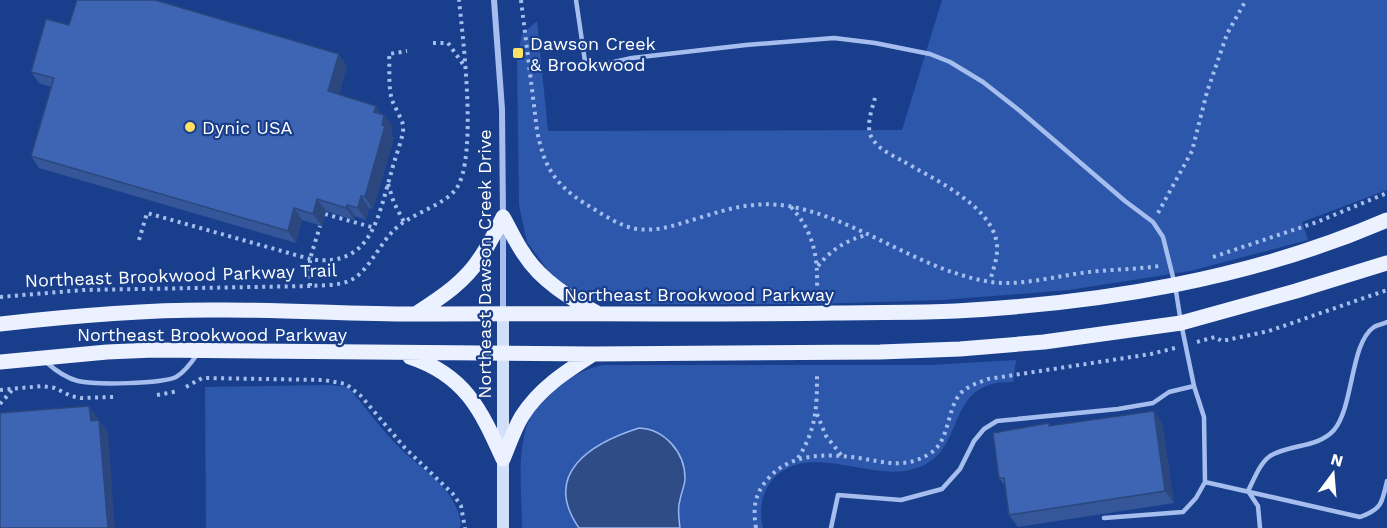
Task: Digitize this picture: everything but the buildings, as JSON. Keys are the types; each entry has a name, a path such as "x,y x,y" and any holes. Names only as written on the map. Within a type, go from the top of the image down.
{"main road":[{"path":"416,314 461,281 479,260 503,217"},
{"path":"503,217 524,255 536,269 565,294 600,315"},
{"name":"Northeast Brookwood Parkway","path":"0,324 106,313 213,309 416,314 600,315 952,311 1068,302 1210,278 1305,252 1387,220"},
{"name":"Northeast Brookwood Parkway","path":"0,362 107,352 201,350 593,354 880,352 960,349 1044,342 1181,323 1387,263"},
{"path":"396,353 428,363 457,383 476,404 486,420 502,459"},
{"path":"502,459 521,418 547,385 593,354"}],"street":[{"name":"Northeast Dawson Creek Drive","path":"494,0 502,109 503,528"}],"lane":[{"path":"576,0 586,68 632,58 808,39 854,40 930,54 950,62 983,82 1153,222 1163,237 1175,285 1194,386 1204,417 1205,482 1196,498 1183,512 1104,518"},
{"path":"1248,491 1261,466 1270,456 1323,439 1334,429 1342,415 1363,340 1373,327 1387,322"},
{"path":"40,357 60,374 76,381 95,384 163,380 176,377 187,368 201,350"},
{"path":"831,528 838,495 901,500 942,489 960,469 974,441 984,429 997,422 1154,403 1169,393 1194,386"},
{"path":"1205,482 1360,518 1375,512 1383,499 1387,481"},
{"path":"1248,491 1258,506 1260,528"}],"path":[{"name":"Northeast Brookwood Parkway Trail","path":"0,297 83,290 310,286 343,283 357,277 382,244 404,222 453,192 462,176 466,160 468,111 459,0"},
{"path":"521,0 541,152 546,165 557,181 579,200 619,223 653,230 740,206 764,203 820,214 950,272 990,281 1008,283 1099,271 1130,270"},
{"path":"1153,222 1192,151 1207,92 1224,44 1246,0"},
{"path":"433,43 448,43 465,67"},
{"path":"139,240 147,213 310,259 333,261 344,257 363,244 375,228 404,127 391,98 389,54 407,51"},
{"path":"875,98 869,126 876,144 887,153 954,191 989,223 997,246 990,281"},
{"path":"388,183 394,203 404,222"},
{"path":"1207,259 1317,222 1387,193"},
{"path":"791,207 802,218 816,249 817,290"},
{"path":"325,214 375,228"},
{"path":"310,286 310,259 320,226"},
{"path":"818,266 838,246 851,239 867,235"},
{"path":"1215,337 1222,341 1269,331 1387,290"},
{"path":"798,458 842,457 909,464 932,453 940,441 960,394 972,385 1014,374 1151,354"},
{"path":"756,528 754,501 760,488 770,476 798,458 811,432 816,414 817,372"},
{"path":"150,396 173,393 202,378 324,380 346,384 361,396 405,448 453,494 461,506 465,528"},
{"path":"0,390 49,387 81,398 115,397"},
{"path":"0,404 14,389"},
{"path":"816,414 826,436 842,457"}],"shaded area":[{"path":"942,0 1387,0 1387,190 1302,222 1308,240 1190,271 1069,290 942,300 813,304 627,304 590,300 552,276 527,242 519,205 517,57 522,34 537,21 548,131 902,130"},
{"path":"1016,360 1013,382 990,385 974,393 964,405 942,450 929,462 910,470 893,472 820,462 802,463 786,469 772,480 765,491 761,509 763,528 522,528 521,457 523,440 535,407 546,394 577,374 592,368 604,365 930,365"},
{"path":"330,385 348,387 390,437 436,480 453,500 461,525 459,528 206,528 205,387"},
{"path":"639,428 648,429 665,437 681,459 685,478 678,514 680,528 579,528 569,509 566,491 569,476 577,463 589,452 604,442"}],"place":[{"name":"Dawson Creek & Brookwood","path":"518,53"},
{"name":"Dynic USA","path":"190,127"}]}
